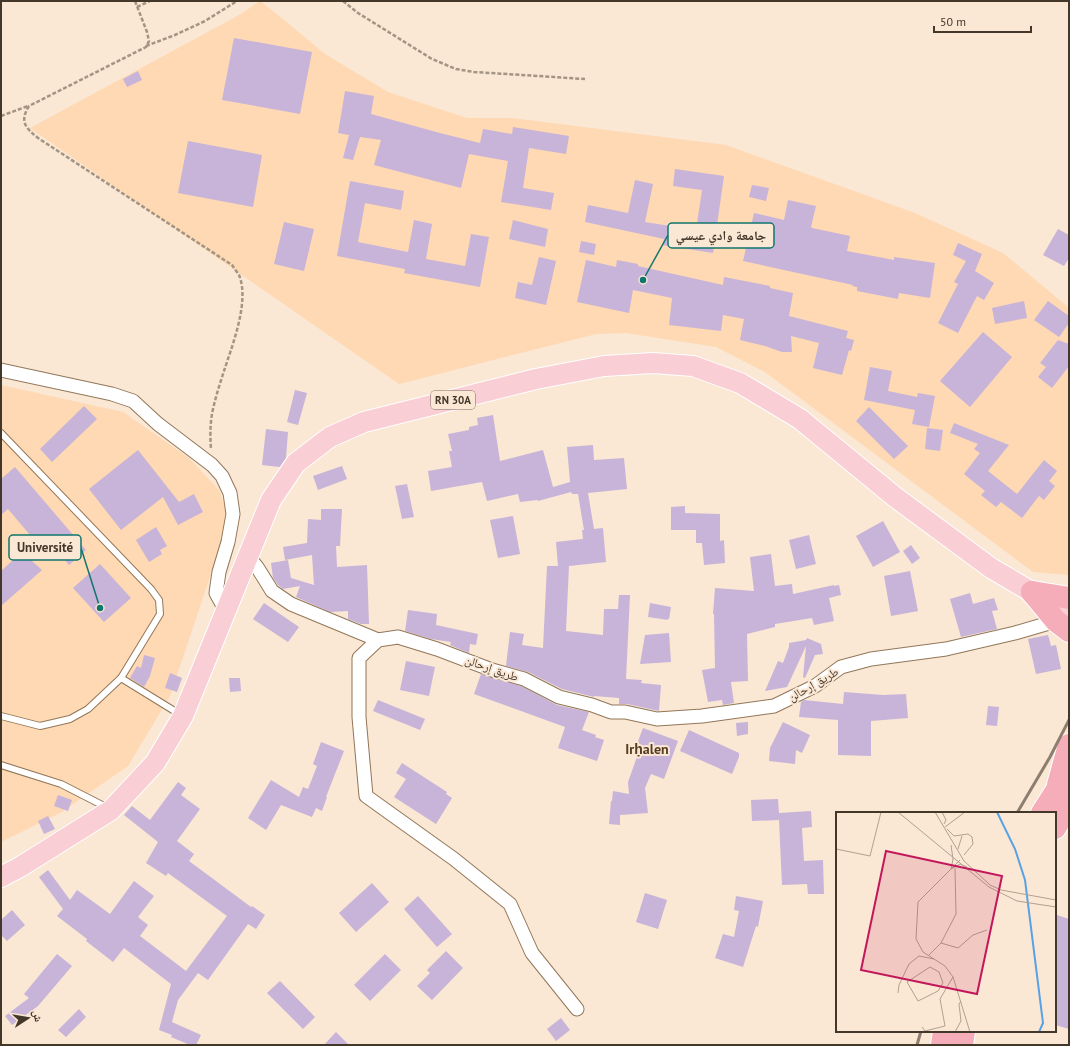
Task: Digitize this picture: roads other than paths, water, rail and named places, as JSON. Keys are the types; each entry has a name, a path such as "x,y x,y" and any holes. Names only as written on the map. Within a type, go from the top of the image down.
{"highway":[{"path":"1032,592 1069,598"},
{"path":"1032,592 1065,622"},
{"path":"1043,812 1063,797 1069,745"},
{"path":"1056,824 1069,772"},
{"path":"942,1045 944,1032"},
{"path":"962,1045 964,1032"}],"main road":[{"name":"RN 30A","path":"1,877 20,867 111,810 155,763 183,716 271,500 296,463 330,437 364,422 536,379 604,366 653,364 692,366 740,383 800,418 895,497 991,568 1032,592"}],"street":[{"path":"1,370 112,394 133,401 158,424 212,466 222,476 230,493 233,514 228,542 219,572 216,593 226,611"},
{"path":"248,556 257,567 272,591 291,604 378,640 359,658 359,717 366,796 454,859 510,904 532,953 577,1009"},
{"name":"طريق إرحالن","path":"378,640 398,637 437,649 492,670 524,679 559,697 610,712 625,712 656,719 702,716 774,706 814,686 841,667 870,660 946,648 1065,622"}],"lane":[{"path":"1,433 150,589 159,600 160,614 121,678 88,709 70,719 40,726 1,716"},
{"path":"121,678 183,716"},
{"path":"1,765 61,784 111,810"}],"railway":[{"path":"1018,812 1050,757 1069,720"},
{"path":"917,1045 921,1032"}],"place":[{"name":"جامعة وادي عيسي","path":"643,280"},
{"name":"Université","path":"100,608"}],"district":[{"name":"Irḥalen","path":"647,749"}]}
